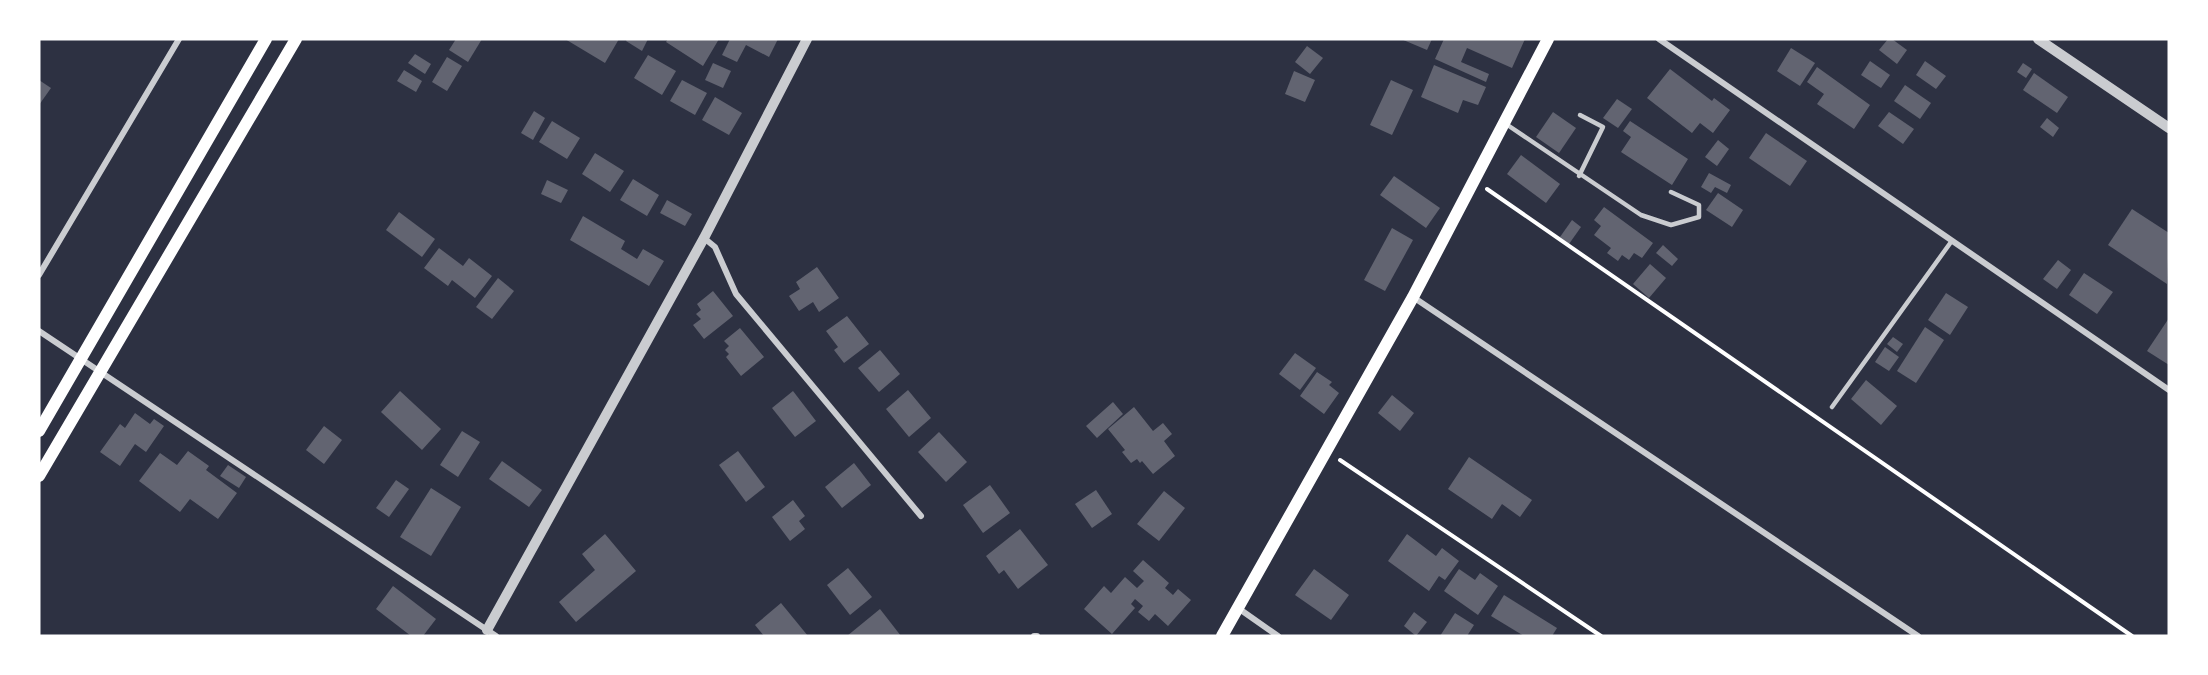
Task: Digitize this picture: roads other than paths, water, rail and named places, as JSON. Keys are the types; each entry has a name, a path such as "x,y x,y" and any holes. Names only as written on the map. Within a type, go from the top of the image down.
{"main road":[{"path":"39,431 265,39"},
{"path":"39,476 296,39"},
{"path":"1222,636 1413,297 1548,39"}],"street":[{"path":"39,275 179,39"},
{"path":"39,331 101,370 489,634 704,238 807,39"},
{"path":"1659,39 2169,390"},
{"path":"2038,39 2169,128"},
{"path":"704,238 715,247 736,294 921,516"},
{"path":"1413,297 1917,636"},
{"path":"1238,608 1278,636"}],"lane":[{"path":"1579,176 1603,127 1581,115"},
{"path":"1504,123 1579,176 1641,215 1671,225 1699,217 1699,205 1671,192"},
{"path":"1832,407 1951,242"}]}
